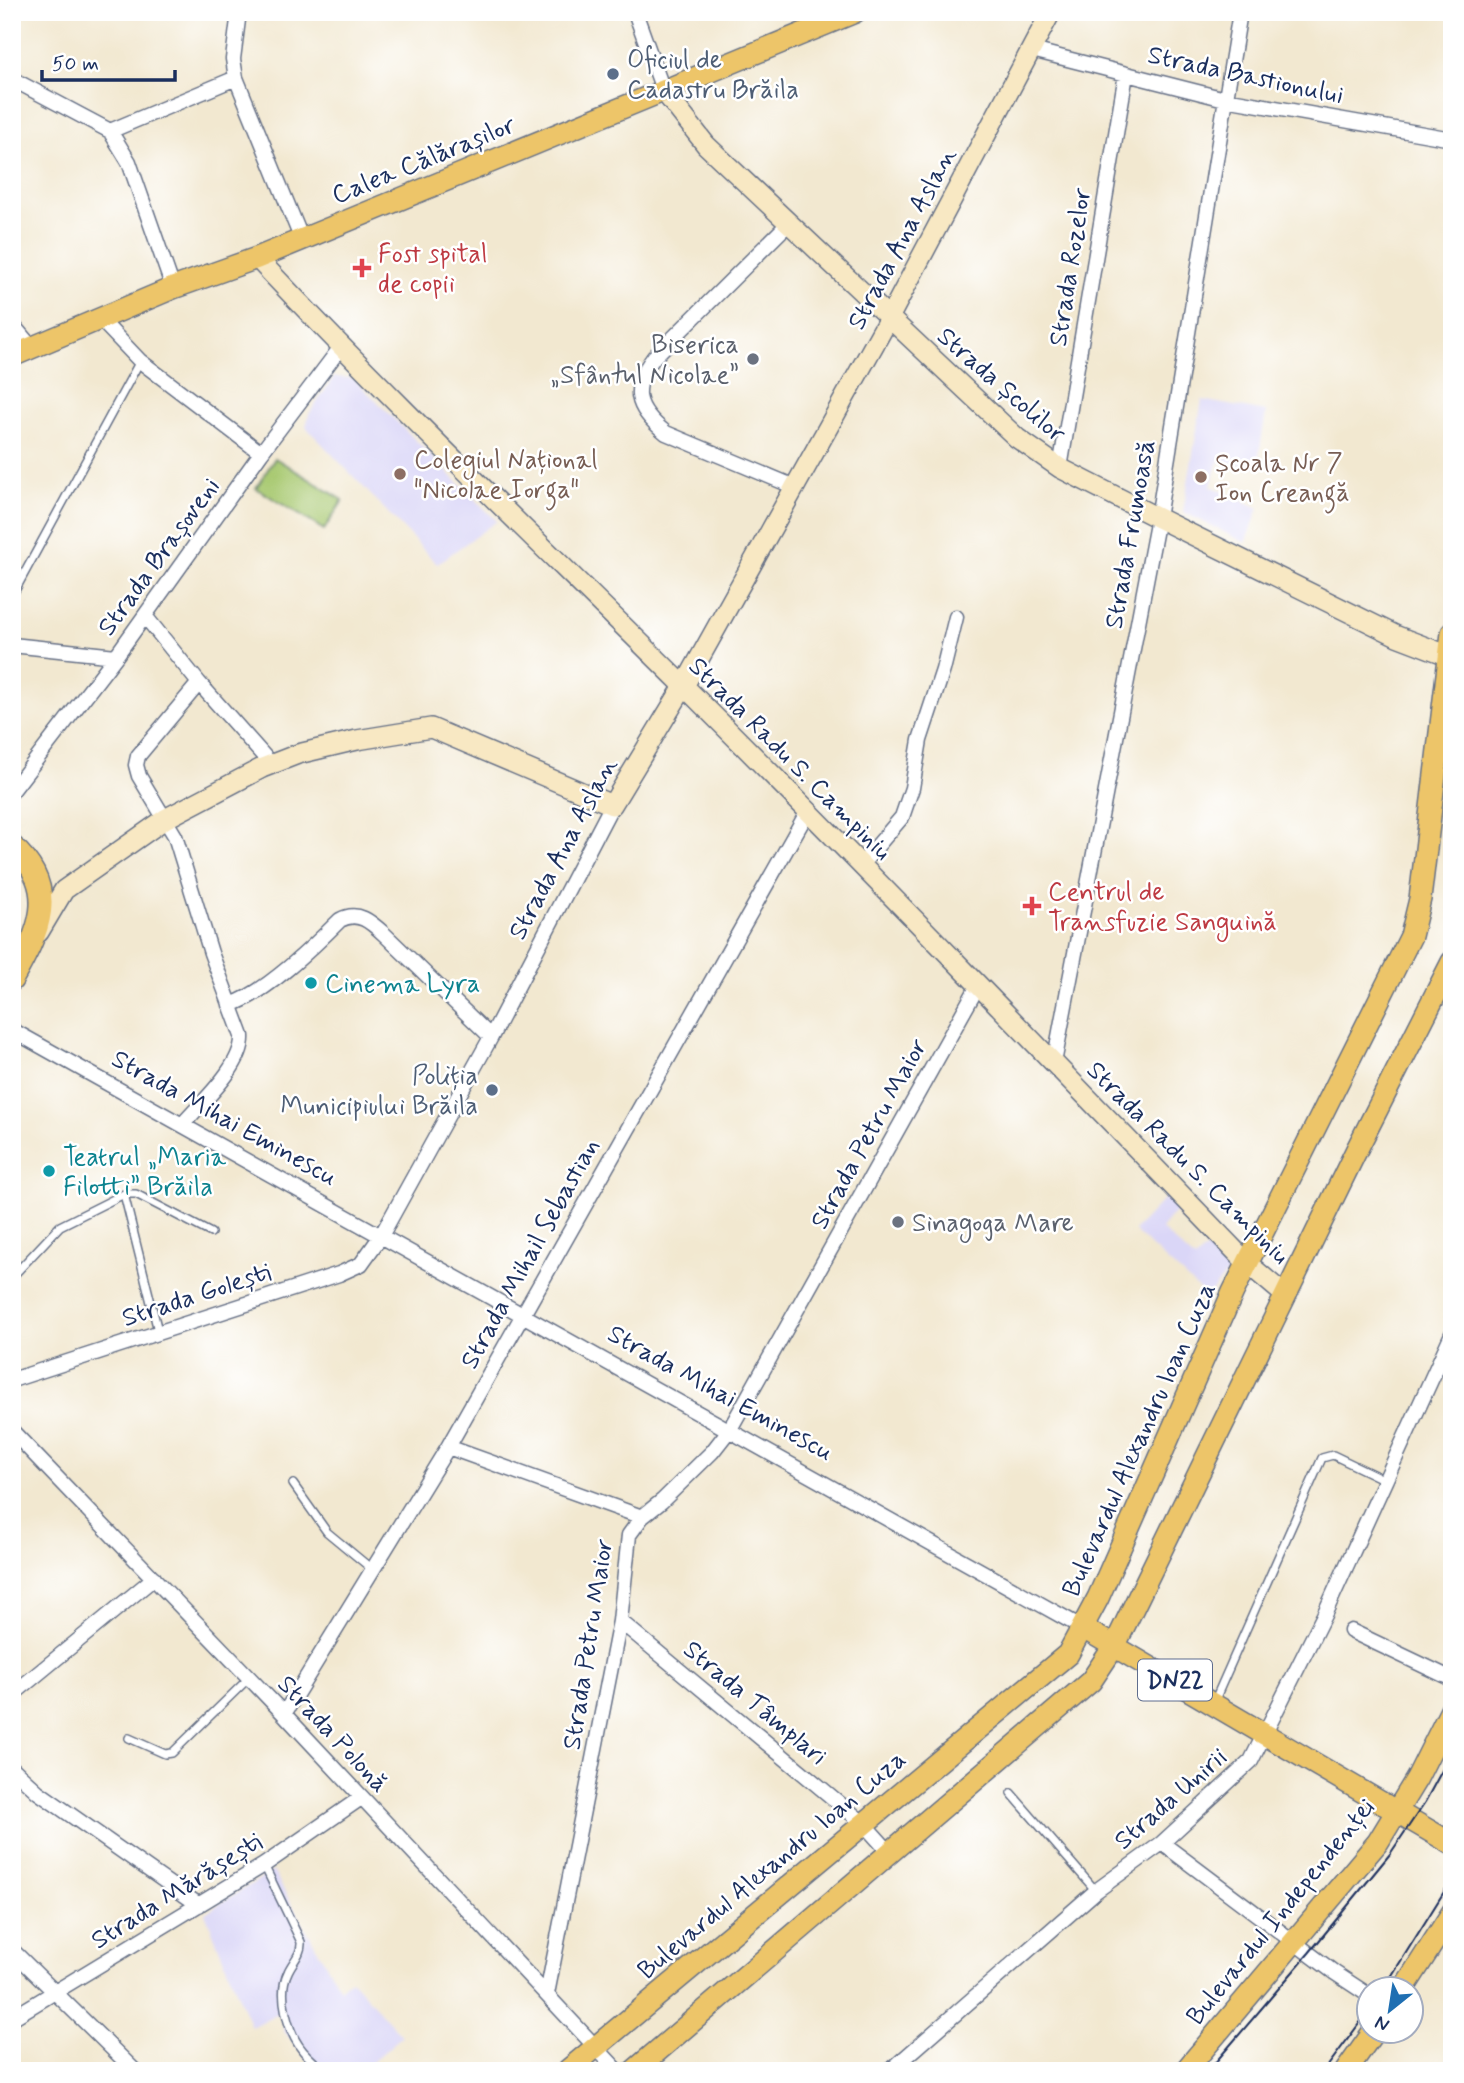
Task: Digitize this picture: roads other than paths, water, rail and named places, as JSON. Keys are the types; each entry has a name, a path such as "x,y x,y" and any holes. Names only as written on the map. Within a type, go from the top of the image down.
{"main road":[{"name":"Calea Călărașilor","path":"22,352 173,288 302,240 855,12"},
{"name":"Strada Ana Aslan","path":"612,805 684,687 889,318 1051,12"},
{"name":"Strada Școlilor","path":"663,90 706,145 1017,439 1060,468 1158,518 1397,636 1450,656"},
{"name":"Strada Radu S. Campiniu","path":"257,258 341,347 979,984 1247,1263 1286,1296"},
{"name":"Bulevardul Alexandru Ioan Cuza","path":"567,2071 1068,1654 1083,1628 1247,1263 1411,936 1420,899 1452,633"},
{"path":"12,979 64,890 165,819 271,764 298,754 357,740 431,728 612,805"},
{"path":"12,846 29,864 41,890 41,919 34,942"},
{"path":"634,2071 1091,1681 1115,1645 1452,962"},
{"name":"Strada Mihai Eminescu","path":"1083,1628 1397,1812"},
{"name":"Bulevardul Independenței","path":"1185,2071 1378,1842 1397,1812 1452,1708"},
{"name":"DN22","path":"1397,1812 1452,1844"},
{"path":"1413,1974 1452,1913"},
{"path":"1346,2071 1366,2044"}],"street":[{"path":"239,12 233,59 236,78 302,240"},
{"path":"635,12 663,90"},
{"name":"Strada Frumoasă","path":"1054,1063 1158,518 1240,12"},
{"name":"Strada Bastionului","path":"1032,50 1225,99 1452,139"},
{"name":"Strada Rozelor","path":"1060,468 1126,74"},
{"path":"110,131 236,78"},
{"path":"12,79 110,131 129,162 173,288"},
{"path":"789,223 654,357 643,371 637,390 640,405 646,414 666,433 794,487"},
{"path":"100,319 140,361 261,453"},
{"path":"12,324 22,352"},
{"name":"Strada Brașoveni","path":"12,791 116,656 261,453 341,347"},
{"path":"145,616 271,764"},
{"path":"861,866 902,817 912,788 920,740 943,670 956,617"},
{"path":"12,645 116,656"},
{"path":"182,1125 232,1066 241,1051 242,1035 230,1006 180,849 139,776 137,761 200,683"},
{"name":"Strada Ana Aslan","path":"381,1236 491,1037 612,805"},
{"name":"Strada Mihail Sebastian","path":"284,1714 448,1447 808,811"},
{"path":"230,1006 248,998 278,975 340,920 355,916 369,921 384,934 491,1037"},
{"name":"Strada Petru Maior","path":"547,1994 620,1621 626,1546 631,1530 712,1452 730,1429 979,984"},
{"name":"Strada Mihai Eminescu","path":"12,1030 1083,1628"},
{"name":"Strada Golești","path":"12,1380 354,1269 365,1260 381,1236"},
{"name":"Strada Unirii","path":"890,2071 1096,1891 1162,1843 1251,1761 1324,1615 1452,1334"},
{"name":"Strada Polonă","path":"12,1432 284,1714 618,2071"},
{"path":"448,1447 642,1517"},
{"path":"12,1695 154,1578"},
{"name":"Strada Tâmplari","path":"620,1621 863,1823 890,1853"},
{"path":"1351,1631 1452,1679"},
{"path":"12,1768 38,1792 198,1905"},
{"name":"Strada Mărășești","path":"12,2018 264,1865 361,1798"},
{"path":"1162,1843 1356,1986"},
{"path":"12,1950 135,2071"}],"lane":[{"path":"12,596 140,361"},
{"path":"12,1277 60,1226 124,1194 136,1194 211,1233"},
{"path":"124,1194 158,1331"},
{"path":"1214,1703 1322,1458 1332,1455 1385,1480"},
{"path":"293,1484 327,1532 373,1570"},
{"path":"130,1738 165,1754 172,1752 249,1678"},
{"path":"1011,1793 1096,1891"},
{"path":"264,1865 301,1942 301,1949 283,1986 288,2016 302,2050 323,2071"}],"tram line":[{"path":"1208,2071 1390,1854 1425,1802 1452,1752"},
{"path":"1393,1974 1452,1879"},
{"path":"1324,2071 1356,2028"}],"place":[{"name":"Oficiul de Cadastru Brăila","path":"613,74"},
{"name":"Fost spital de copii","path":"362,268"},
{"name":"Biserica „Sfântul Nicolae”","path":"753,359"},
{"name":"Colegiul Național \"Nicolae Iorga\"","path":"400,474"},
{"name":"Școala Nr 7 Ion Creangă","path":"1201,477"},
{"name":"Centrul de Transfuzie Sanguină","path":"1032,906"},
{"name":"Cinema Lyra","path":"311,983"},
{"name":"Poliția Municipiului Brăila","path":"492,1090"},
{"name":"Teatrul „Maria Filotti” Brăila","path":"49,1171"},
{"name":"Sinagoga Mare","path":"898,1222"}]}
